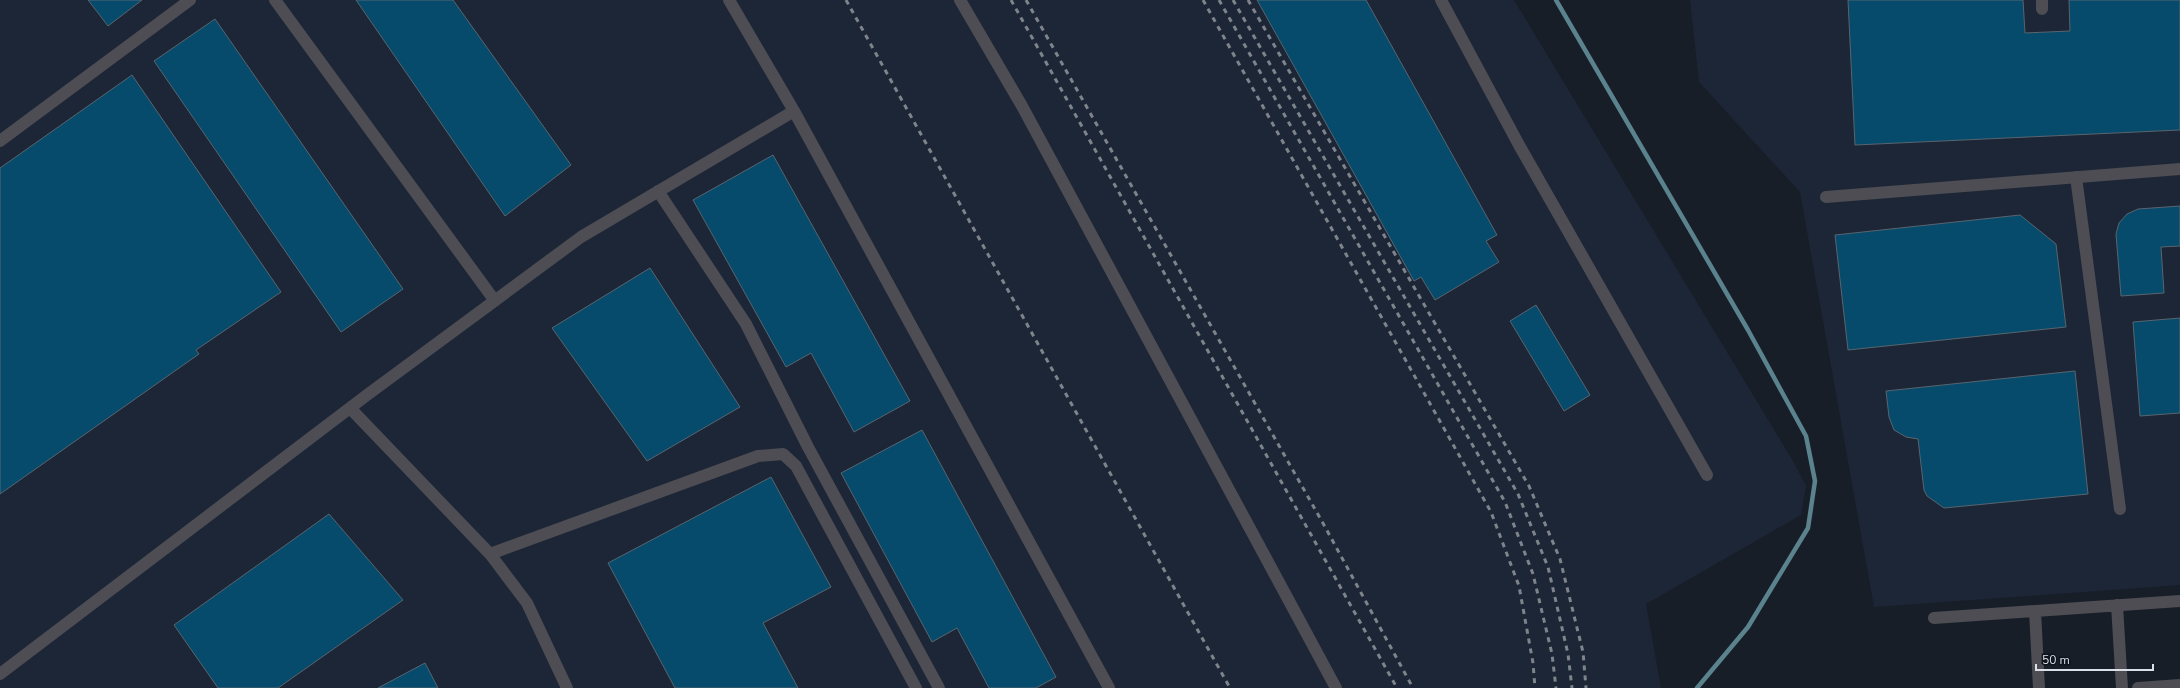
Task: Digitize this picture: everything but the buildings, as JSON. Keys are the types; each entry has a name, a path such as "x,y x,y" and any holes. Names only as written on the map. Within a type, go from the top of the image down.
{"street":[{"path":"0,141 190,0"},
{"path":"275,0 495,301"},
{"path":"728,0 794,111 1108,688"},
{"path":"960,0 1022,106 1336,688"},
{"path":"1441,0 1519,145 1707,475"},
{"path":"0,674 350,408 581,237 794,111"},
{"path":"1826,197 2180,169"},
{"path":"2076,177 2120,509"},
{"path":"658,191 746,324 808,448 939,688"},
{"path":"350,408 490,554 528,603 567,688"},
{"path":"490,554 758,456 783,454 796,466 916,688"},
{"path":"1934,618 2180,601"},
{"path":"2117,605 2122,688"},
{"path":"2035,611 2039,688"},
{"path":"2138,688 2180,685"}],"shaded area":[{"path":"0,0 1514,0 1793,461 1806,486 1801,515 1646,604 1661,688 0,688"},
{"path":"1690,0 2180,0 2180,585 1874,607 1800,192 1699,82"}],"waterway":[{"path":"1556,0 1748,330 1806,436 1815,481 1808,528 1748,627 1697,688"}],"railway":[{"path":"846,0 1230,688"},
{"path":"1011,0 1397,688"},
{"path":"1026,0 1324,525 1413,688"},
{"path":"1203,0 1491,512 1519,586 1533,663 1535,688"},
{"path":"1219,0 1505,502 1533,574 1552,654 1556,688"},
{"path":"1233,0 1518,494 1548,567 1568,654 1572,688"},
{"path":"1248,0 1529,486 1560,559 1583,652 1586,688"}]}
